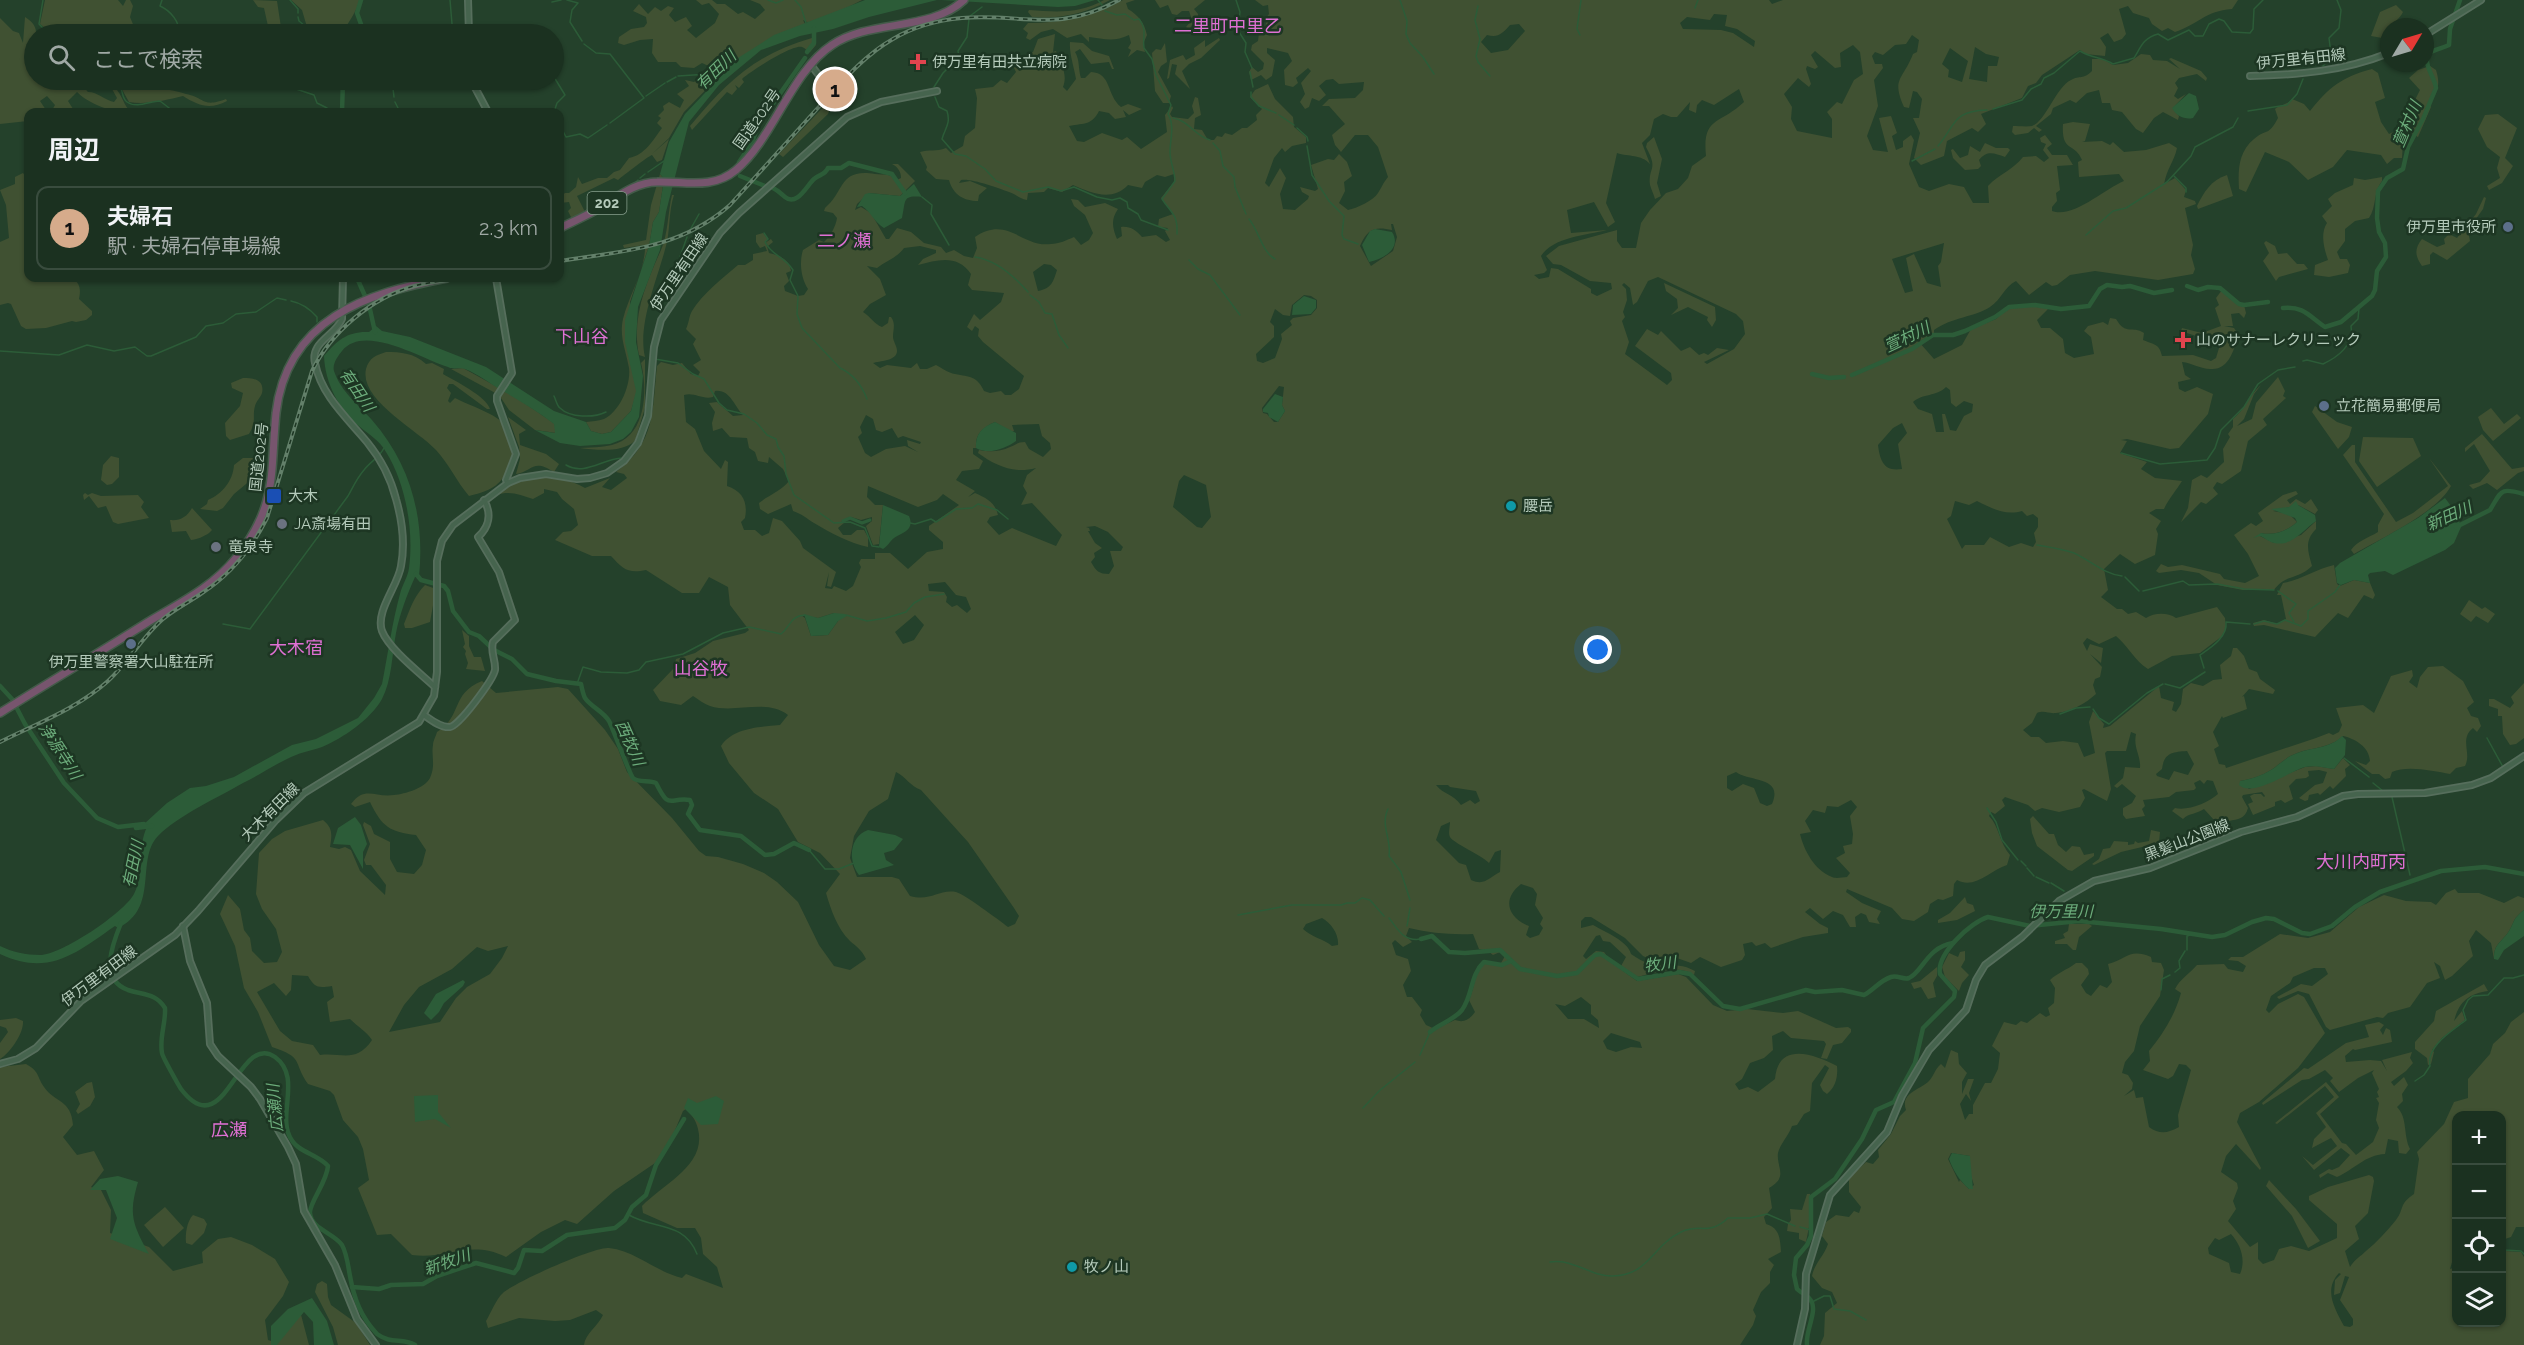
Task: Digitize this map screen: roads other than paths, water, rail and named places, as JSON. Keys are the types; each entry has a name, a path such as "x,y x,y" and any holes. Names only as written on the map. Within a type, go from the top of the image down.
{"highway":[{"name":"国道202号","path":"564,226 633,188 657,182 711,183 737,169 823,51 844,38 942,14 962,2"},
{"name":"国道202号","path":"0,713 198,591 234,561 256,528 269,498 276,413 285,373 306,339 321,324 343,311 422,282"}],"main road":[{"path":"468,0 469,24"},
{"path":"2434,30 2481,0"},
{"name":"伊万里有田線","path":"2250,76 2284,75 2345,68 2380,56"},
{"path":"811,65 827,86"},
{"path":"476,90 486,108"},
{"name":"伊万里有田線","path":"435,687 438,553 446,535 458,520 508,483 526,476 539,474 590,478 607,473 624,461 638,443 648,416 656,337 661,320 720,233 738,213 847,117 880,102 937,91"},
{"path":"343,282 343,311 339,326 316,349 314,362 325,388 342,414 380,460 396,496 403,552 398,580 381,619 383,632 387,639 435,687"},
{"path":"497,282 512,373 497,396 516,454 506,480 508,483"},
{"path":"424,715 445,727 452,727 462,720 469,706 481,695 494,672 492,647 495,638 505,632 515,620 499,572 478,537 487,526 488,509 484,500"},
{"name":"大木有田線","path":"183,926 276,820 304,794 410,729 424,715 434,696 435,687"},
{"name":"黒髪山公園線","path":"1797,1345 1803,1321 1806,1274 1833,1189 1887,1132 1902,1096 1929,1050 1966,1010 1976,980 1985,965 2069,894 2102,878 2150,868 2241,832 2304,815 2348,795 2425,793 2480,783 2524,756"},
{"path":"183,926 190,961 207,1003 210,1044 218,1056 260,1099 292,1155 296,1164 304,1211 334,1265 357,1319 375,1345"},
{"name":"伊万里有田線","path":"0,1064 18,1059 36,1048 81,1001 164,943 183,926"}],"water":[{"path":"865,0 937,0 800,36 761,50 719,85 689,122 666,212 660,250 638,307 636,342 643,376 639,417 631,432 623,439 610,444 580,446 560,443 535,430 555,433 554,424 465,369 450,368 409,351 378,342 352,343 342,351 336,360 334,371 345,392 372,420 397,455 412,493 420,534 419,577 415,577 402,611 396,633 390,675 382,699 371,714 339,739 281,762 199,807 167,828 151,846 139,909 131,919 118,928 115,926 74,953 48,962 17,961 0,954 0,946 24,954 50,953 91,932 118,912 134,894 139,877 142,843 147,827 144,824 167,803 190,788 206,786 234,777 292,745 316,739 358,718 382,684 397,605 409,568 410,539 407,508 399,478 386,452 378,441 352,420 334,395 325,366 324,356 329,350 349,335 369,332 376,326 382,331 410,337 486,367 554,411 586,422 591,431 602,434 611,432 631,411 636,391 625,342 625,320 649,246 653,222 659,212 664,179 660,174 669,142 685,114 738,58 774,35"},
{"path":"941,0 1095,0 1075,6 1058,7"},
{"path":"2189,93 2196,96 2199,109 2193,118 2181,117 2172,108"},
{"path":"914,184 922,197 908,198 902,218 884,228 862,206 857,207 865,194 900,196"},
{"path":"1375,229 1392,232 1395,243 1386,255 1369,262 1362,245 1370,231"},
{"path":"1304,296 1316,300 1316,308 1311,314 1292,315 1293,305"},
{"path":"1275,394 1283,397 1282,405 1285,411 1278,422 1269,417 1268,413 1263,412"},
{"path":"995,422 1016,433 1016,441 996,450 986,451 976,448 980,432"},
{"path":"2445,498 2457,514 2461,527 2454,543 2445,550 2393,575 2385,571 2370,573 2368,575 2370,583 2354,580 2341,585 2337,583 2335,568 2340,563 2418,518"},
{"path":"2296,501 2298,505 2315,515 2316,521 2286,543 2270,542 2260,536 2253,538 2261,533 2280,532 2297,522 2295,518 2271,509 2289,507"},
{"path":"883,505 909,516 910,524 907,530 883,549 879,547"},
{"path":"834,613 847,616 838,621 828,635 811,636 804,614 818,618"},
{"path":"2342,736 2346,740 2345,755 2334,769 2305,767 2262,786 2245,788 2239,785 2240,781 2267,772 2292,755 2326,746"},
{"path":"355,817 361,825 367,844 363,852 363,869 350,845 333,844 338,828"},
{"path":"868,830 895,835 903,839 894,850 884,853 886,860 894,865 859,875 853,863 852,850 857,838"},
{"path":"2524,910 2524,936 2504,950 2498,960 2494,959 2498,945 2517,916"},
{"path":"463,980 465,982 463,986 444,1003 431,1020 424,1013 436,994"},
{"path":"438,1095 438,1112 451,1128 435,1119 415,1122 414,1096"},
{"path":"716,1096 724,1101 718,1124 701,1125 684,1108 688,1098 697,1103"},
{"path":"1952,1153 1970,1156 1973,1189 1965,1186 1955,1172 1949,1159"},
{"path":"118,1176 138,1182 133,1203 134,1220 149,1254 110,1239 117,1218 106,1190 90,1190 100,1179"},
{"path":"312,1298 327,1321 334,1345 314,1345 313,1322 304,1312 277,1345 271,1345 271,1326 288,1309"}],"waterway":[{"path":"39,24 43,0"},
{"path":"162,0 160,6 174,17 178,24"},
{"path":"290,0 298,9 298,13"},
{"path":"361,0 357,13 361,24"},
{"path":"450,0 452,24"},
{"path":"552,2 561,0"},
{"path":"567,0 578,3 572,10 570,22 582,41"},
{"path":"768,0 776,3 783,0"},
{"path":"795,0 801,7 806,23"},
{"path":"1098,0 1102,5"},
{"path":"1236,0 1240,12 1238,29"},
{"path":"1400,0 1407,21 1406,34 1410,43 1434,74"},
{"path":"1580,35 1577,29 1581,0"},
{"path":"1695,8 1698,0"},
{"path":"1993,109 2022,100 2031,89 2041,84 2044,78 2054,73 2080,51 2113,64 2134,58 2143,43 2153,36 2158,34 2168,40 2189,30 2195,36 2203,36 2209,24 2219,19 2224,21 2232,32 2250,33 2253,29 2254,9 2263,0"},
{"path":"2323,66 2334,54 2329,38 2339,28 2341,10 2337,0"},
{"name":"萱村川","path":"2283,308 2301,310 2325,327 2341,322 2372,296 2377,271 2386,257 2385,243 2379,232 2377,218 2378,191 2387,178 2403,169 2408,147 2436,88 2427,64 2428,56 2431,52 2449,45 2450,29 2460,0"},
{"path":"1478,6 1475,20 1480,39 1476,56 1478,62 1490,76"},
{"path":"970,16 982,7"},
{"path":"1105,11 1117,15 1125,14 1134,20 1139,19 1142,23 1144,48 1152,59 1156,75 1171,105 1168,114 1172,133 1170,156 1175,181 1162,199 1175,218 1177,234"},
{"path":"298,17 303,24"},
{"path":"934,87 943,73 959,57 958,51 967,37 969,19"},
{"path":"807,52 814,43 814,28"},
{"path":"1239,32 1246,43 1245,52 1252,68"},
{"path":"584,44 596,53 610,54 644,98 610,123"},
{"path":"739,162 752,143 758,125 805,58"},
{"path":"1250,72 1253,87"},
{"name":"有田川","path":"678,76 709,74 720,79"},
{"path":"667,82 676,77"},
{"path":"2248,111 2287,105 2297,94 2303,79"},
{"path":"646,96 665,83"},
{"path":"121,90 125,100 131,104 139,105 160,101 169,108"},
{"path":"299,90 314,95 317,103 327,108"},
{"path":"342,108 343,90"},
{"path":"393,90 394,97"},
{"path":"555,108 565,95 562,90"},
{"path":"1251,92 1251,97 1259,106 1276,113"},
{"path":"935,97 939,107 947,111 948,115 948,123 942,139 955,154 966,156 985,169 996,181 1023,192 1048,187 1061,191 1074,187 1097,197 1112,200 1120,198 1127,202 1128,208 1138,214 1141,220 1168,230"},
{"path":"395,102 398,108"},
{"path":"1938,146 1961,116 1987,110"},
{"path":"1279,115 1294,125"},
{"path":"1173,118 1210,140"},
{"path":"2086,235 2113,211 2126,208 2167,182 2191,156 2195,147 2233,127 2238,118"},
{"path":"564,133 566,137 580,134 588,138 607,125"},
{"path":"1297,128 1307,137 1308,141"},
{"path":"1213,143 1220,151 1223,166 1234,177 1235,187 1246,214"},
{"path":"1307,146 1312,175 1329,201 1344,216 1342,235 1344,239 1358,244"},
{"path":"1912,161 1935,149"},
{"path":"648,172 664,161"},
{"path":"773,188 785,197 794,199 828,168 841,168 849,163 892,174 905,193"},
{"path":"640,178 645,174"},
{"path":"740,176 765,186"},
{"path":"2174,176 2186,188 2186,192"},
{"path":"634,184 638,180"},
{"path":"922,197 932,205 931,214 949,245"},
{"path":"690,230 699,214"},
{"path":"1249,219 1267,251 1275,259"},
{"path":"764,233 768,239 765,242 768,247 793,270 790,280 798,296 797,314 802,328 840,368 856,381 867,399"},
{"path":"676,268 687,237"},
{"path":"975,257 990,261 1004,270 1028,292"},
{"path":"1189,260 1198,269 1210,275 1240,315"},
{"path":"672,280 675,270"},
{"path":"359,282 369,305 375,332"},
{"name":"萱村川","path":"1852,375 1912,349 1933,335 1953,335 1965,331 1995,317 2009,307 2035,305 2061,309 2089,306 2100,289 2107,285 2130,286 2154,293 2172,290"},
{"name":"萱村川","path":"2187,286 2198,290 2208,287 2220,288 2239,304 2244,305 2268,302"},
{"path":"1030,295 1039,302 1045,313 1052,314 1059,335 1068,348"},
{"path":"0,351 59,355 87,345 114,351 135,347 147,356 151,356 196,337 206,326 223,323 236,314 256,312 277,298 286,300"},
{"path":"291,301 311,311 317,317 317,322"},
{"path":"2303,361 2323,364 2340,354 2348,344 2352,333 2351,326 2358,319 2359,308"},
{"path":"655,359 678,363 704,379 719,403 727,410 744,414 757,423 767,435 776,439 784,456 786,474 794,495 834,523 850,522 865,528 872,546 879,547"},
{"path":"2121,453 2160,464 2207,460 2215,448 2221,430 2244,407 2258,384 2278,370 2295,367"},
{"name":"萱村川","path":"1812,374 1829,378 1844,377"},
{"path":"554,396 559,407 570,414 589,416 606,412"},
{"path":"223,624 250,629 348,496 362,473 384,448"},
{"path":"625,455 630,449"},
{"path":"566,465 580,469 622,458"},
{"name":"新田川","path":"2456,527 2490,510 2502,492 2524,494"},
{"path":"910,523 915,524 931,519 936,522 956,509 972,508 978,504 997,510 1008,519"},
{"path":"843,521 850,518 862,523 870,520"},
{"path":"2037,545 2074,553 2103,570 2122,576"},
{"name":"西牧川","path":"416,574 421,580 444,586 448,591 453,611 469,632 479,636 494,650 512,659 527,674 581,684 585,698 609,721 633,778 656,783 667,800 690,800 692,805 688,814 700,830 741,836 765,855 774,854 794,843 809,850"},
{"path":"2125,577 2139,591"},
{"path":"2143,591 2183,581 2189,585 2217,584 2244,589 2274,590"},
{"path":"2254,624 2264,621 2277,624 2285,620 2301,626 2308,619 2308,611 2335,592 2340,585"},
{"path":"2278,591 2296,604 2289,613 2294,622"},
{"path":"846,615 867,621 886,618 906,612 914,603 925,597 944,594"},
{"path":"577,684 583,667 601,672 627,673 639,670 646,662 683,654 723,633 749,627 781,634 793,619 805,615"},
{"path":"2204,668 2200,655 2221,637 2226,622 2250,624"},
{"path":"2165,684 2180,688 2205,672"},
{"path":"2093,709 2099,718 2109,724 2147,693 2163,684"},
{"name":"浄源寺川","path":"0,686 12,699 25,724 64,783 97,818 118,827 144,824 136,828 152,826"},
{"path":"2060,714 2076,708 2090,707"},
{"path":"2487,738 2503,767"},
{"path":"2344,758 2369,777"},
{"path":"2373,783 2383,791 2389,791"},
{"path":"2392,797 2410,875"},
{"path":"1987,808 1996,822 2002,840 2018,860"},
{"path":"1388,809 1385,821 1389,856 1401,872 1410,900"},
{"path":"809,850 825,869 839,869 854,863"},
{"path":"2021,861 2026,866"},
{"name":"伊万里川","path":"1807,1345 1813,1308 1809,1298 1797,1289 1794,1275 1796,1258 1811,1236 1811,1197 1835,1179 1862,1139 1876,1110 1894,1102 1915,1063 1923,1028 1954,997 1955,991 1940,974 1943,957 1956,940 1973,925 1988,917 2030,926 2079,921 2161,929 2212,937 2225,935 2266,918 2310,934 2332,926 2355,907 2380,892 2441,871 2485,867 2524,874"},
{"path":"2027,868 2034,876"},
{"path":"2036,877 2049,883"},
{"path":"2051,883 2064,891"},
{"path":"1238,915 1292,905 1341,905 1355,903 1362,898 1370,900 1384,916"},
{"path":"1407,926 1410,908"},
{"path":"1389,918 1405,937 1421,939"},
{"name":"広瀬川","path":"121,923 114,940 110,960 113,978 128,990 153,997 165,1008 161,1042 163,1055 181,1089 196,1103 209,1105 220,1098 251,1059 262,1053 275,1057 283,1065 288,1084 286,1116 289,1135 296,1146 328,1166 325,1179 310,1209 311,1218 318,1227 342,1245 356,1300 371,1328 382,1337 415,1345"},
{"path":"2187,950 2187,936 2190,935"},
{"name":"牧川","path":"1421,939 1432,936 1449,952 1500,950 1520,969 1557,976 1577,973 1595,955 1601,954 1638,979 1679,972 1690,974 1723,1006 1740,1009 1806,990 1815,992 1842,990 1864,995 1891,977 1909,978 1937,949 1953,943"},
{"path":"2175,972 2180,968 2179,961 2185,951"},
{"name":"牧川","path":"1430,1032 1455,1017 1462,1010 1476,973 1484,962 1502,965 1511,961"},
{"path":"2161,990 2162,979 2170,975"},
{"path":"2415,1081 2424,1075 2430,1066 2432,1052 2436,1046 2447,1034 2466,1020 2463,1010 2468,1000 2473,996 2488,995 2504,978 2524,975"},
{"path":"1420,1055 1430,1032"},
{"path":"1363,1108 1379,1091 1415,1062"},
{"name":"新牧川","path":"352,1287 379,1289 391,1285 423,1284 437,1276 476,1263 514,1273 524,1250 542,1251 567,1235 615,1228 625,1220 632,1207 646,1195 656,1165 684,1119"},
{"path":"1550,1262 1558,1261 1597,1274 1613,1276 1635,1271 1671,1238 1681,1232 1715,1227 1728,1218 1750,1218 1767,1214 1795,1226"},
{"path":"629,1215 677,1231 685,1236 697,1254"},
{"path":"1800,1227 1811,1230"},
{"path":"2506,1250 2521,1251 2524,1254"},
{"path":"1812,1302 1824,1296 1830,1296 1834,1309 1850,1311 1866,1320"}],"railway":[{"path":"564,260 650,246 691,231 711,220 730,205 852,72 882,46 909,31 944,20 962,18 1058,19 1097,10 1119,0"},
{"path":"0,742 56,715 96,691 116,674 163,619 212,586 239,560 254,541 267,518 312,371 320,357 341,330 368,308 398,291 434,282"}],"place":[{"name":"伊万里有田共立病院","path":"918,62"},
{"name":"夫婦石","path":"835,89"},
{"name":"伊万里市役所","path":"2508,227"},
{"name":"山のサナーレクリニック","path":"2183,340"},
{"name":"立花簡易郵便局","path":"2324,406"},
{"name":"大木","path":"274,496"},
{"name":"腰岳","path":"1511,506"},
{"name":"JA斎場有田","path":"282,524"},
{"name":"竜泉寺","path":"216,547"},
{"name":"伊万里警察署大山駐在所","path":"131,644"},
{"name":"牧ノ山","path":"1072,1267"}],"district":[{"name":"二里町中里乙","path":"1228,25"},
{"name":"二ノ瀬","path":"844,240"},
{"name":"下山谷","path":"582,336"},
{"name":"大木宿","path":"296,647"},
{"name":"山谷牧","path":"701,668"},
{"name":"大川内町丙","path":"2361,861"},
{"name":"広瀬","path":"229,1129"}]}
